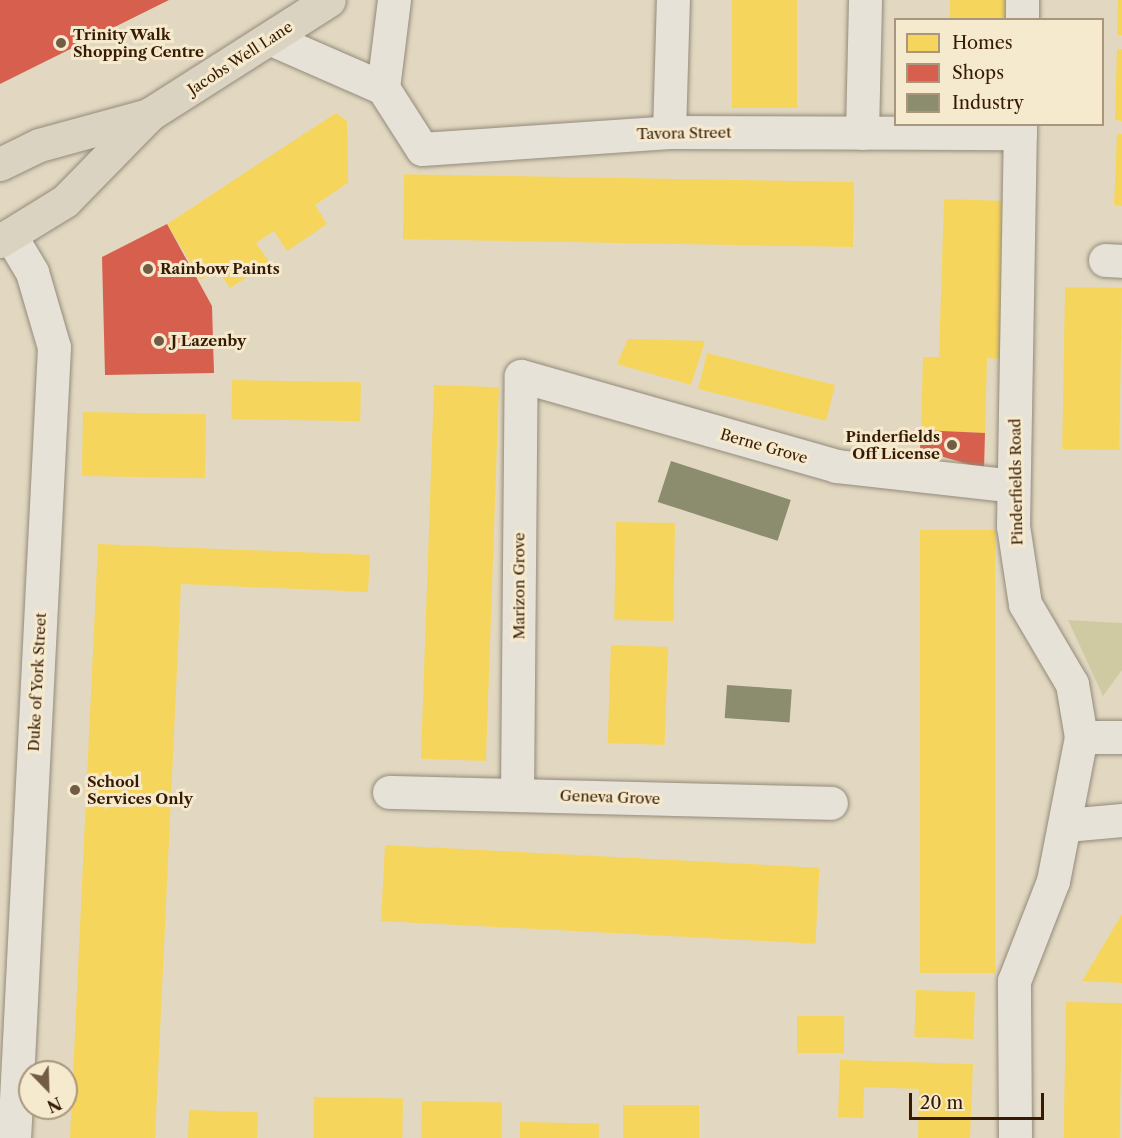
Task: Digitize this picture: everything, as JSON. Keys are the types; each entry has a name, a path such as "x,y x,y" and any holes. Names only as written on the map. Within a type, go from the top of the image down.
{"highway":[{"name":"Jacobs Well Lane","path":"5,238 65,201 150,114 329,0"},
{"name":"Jacobs Well Lane","path":"0,164 39,145 150,114"}],"street":[{"path":"271,39 383,88 394,0"},
{"path":"669,132 673,0"},
{"path":"862,133 865,0"},
{"path":"1022,0 1022,18"},
{"name":"Tavora Street","path":"383,88 422,149 669,132 862,133 1020,129"},
{"name":"Pinderfields Road","path":"1015,1138 1014,981 1053,881 1066,825 1109,742 1025,604 1013,486 1020,129"},
{"name":"Duke of York Street","path":"5,238 32,272 54,347 14,1138"},
{"name":"Berne Grove","path":"521,376 836,466 1013,486"},
{"name":"Marizon Grove","path":"517,795 521,376"},
{"name":"Geneva Grove","path":"389,792 831,803"},
{"path":"1066,825 1122,820"}],"shaded area":[{"path":"1068,620 1122,623 1122,670 1103,696"}],"building: Homes":[{"path":"732,0 797,0 797,108 732,108"},
{"path":"950,0 1009,0 1009,18 950,18"},
{"path":"1118,0 1122,0 1122,35 1117,35"},
{"path":"1117,49 1122,49 1122,121 1115,120"},
{"path":"336,113 347,121 348,183 315,205 327,224 287,251 274,231 256,243 270,263 230,288 217,269 201,280 167,224"},
{"path":"1117,134 1122,134 1122,206 1114,205"},
{"path":"404,174 854,182 853,247 403,239"},
{"path":"944,199 1006,201 1002,359 987,358 985,433 921,430 923,357 939,357"},
{"path":"1065,287 1122,288 1119,450 1062,449"},
{"path":"628,339 705,341 691,385 617,364"},
{"path":"707,353 835,385 826,421 698,389"},
{"path":"232,380 361,382 360,421 231,419"},
{"path":"434,385 499,387 486,761 421,759"},
{"path":"83,412 206,414 205,478 82,476"},
{"path":"616,522 675,523 673,621 614,620"},
{"path":"920,530 995,530 995,973 920,973"},
{"path":"98,544 370,555 368,592 181,584 155,1138 70,1138 71,1120 78,1120 78,1060 74,1060"},
{"path":"611,645 668,647 665,745 608,743"},
{"path":"385,845 819,868 815,944 381,921"},
{"path":"1122,914 1122,983 1082,981 1119,919"},
{"path":"916,990 975,992 973,1039 914,1037"},
{"path":"1066,1002 1122,1003 1120,1138 1064,1138"},
{"path":"797,1016 844,1016 844,1053 797,1053"},
{"path":"840,1060 973,1064 970,1138 918,1138 919,1089 864,1087 863,1118 838,1117"},
{"path":"314,1097 403,1099 402,1138 313,1138"},
{"path":"422,1101 502,1102 501,1138 421,1138"},
{"path":"623,1105 699,1105 699,1138 623,1138"},
{"path":"189,1110 258,1112 257,1138 188,1138"},
{"path":"520,1122 599,1123 599,1138 520,1138"}],"building: Shops":[{"name":"Trinity Walk Shopping Centre","path":"0,0 169,0 0,84"},
{"path":"167,224 212,306 214,373 105,375 102,257"},
{"name":"Pinderfields Off License","path":"921,430 985,433 984,469 920,450"}],"building: Industry":[{"path":"671,461 791,500 778,541 658,502"},
{"path":"727,685 792,690 790,722 725,718"}],"place":[{"name":"Trinity Walk Shopping Centre","path":"61,43"},
{"name":"Rainbow Paints","path":"148,269"},
{"name":"J Lazenby","path":"159,341"},
{"name":"Pinderfields Off License","path":"952,445"},
{"name":"School Services Only","path":"75,790"}]}
